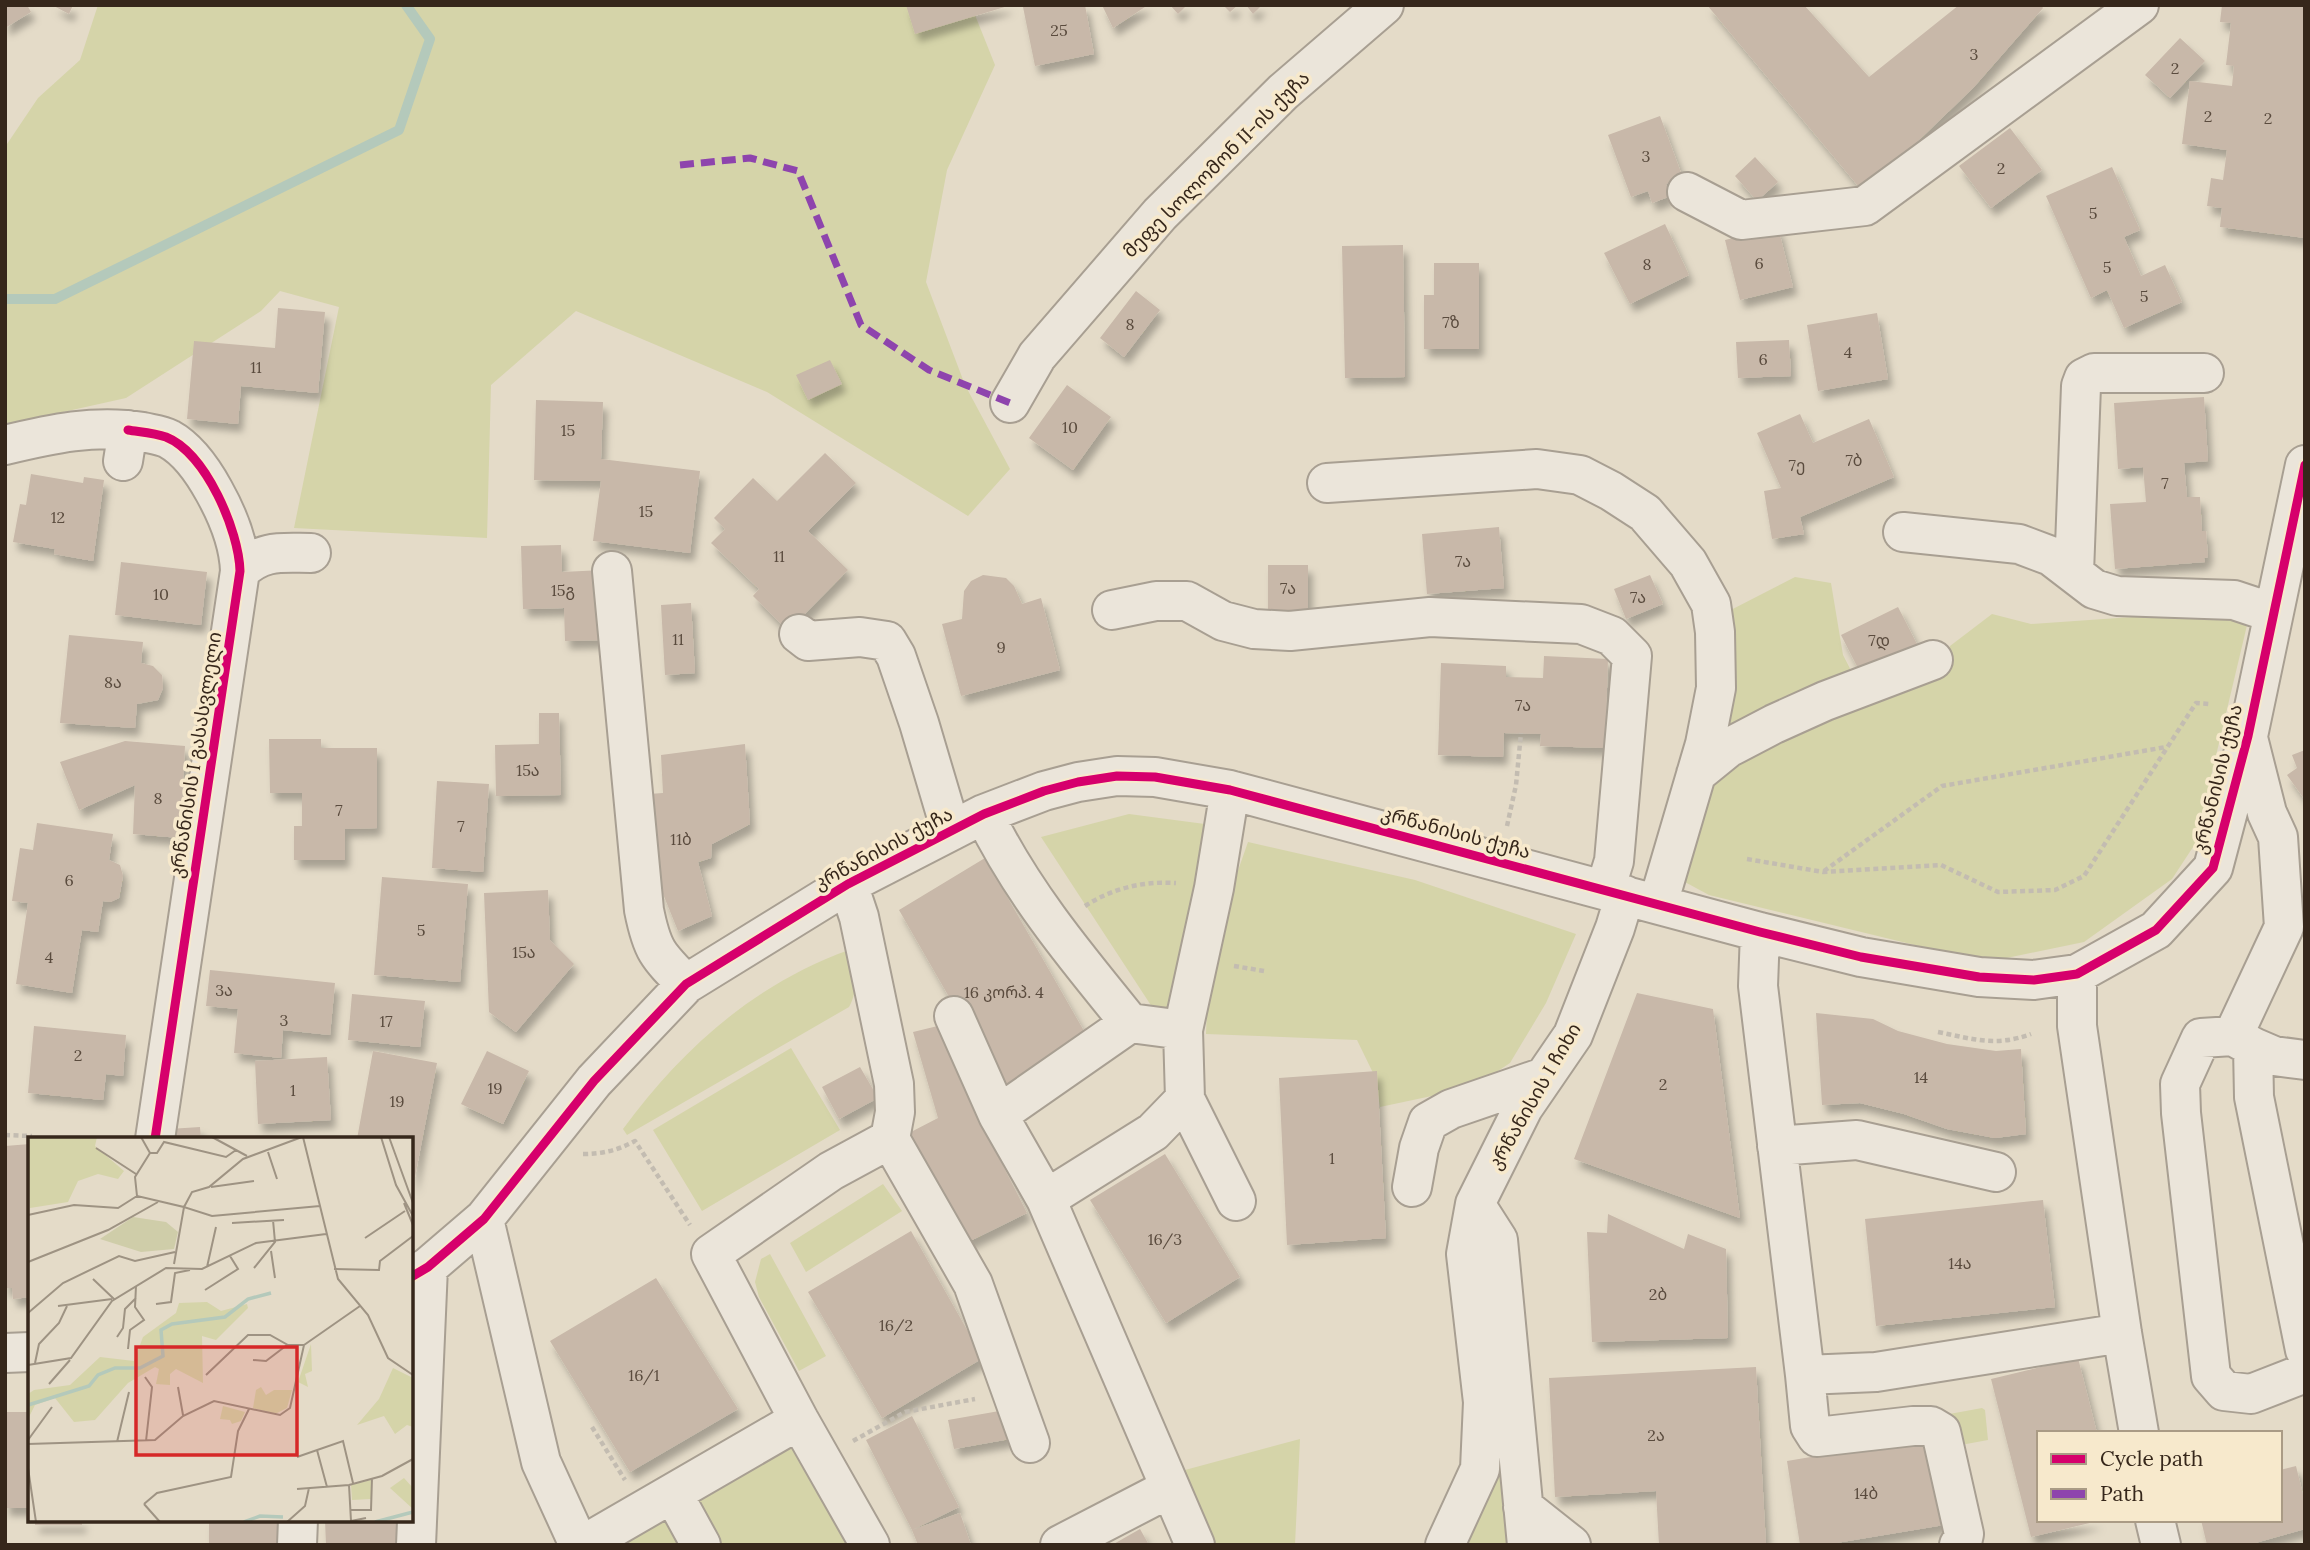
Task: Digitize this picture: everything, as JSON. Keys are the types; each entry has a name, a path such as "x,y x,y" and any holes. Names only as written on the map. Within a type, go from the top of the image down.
{"street":[{"name":"მეფე სოლომონ II-ის ქუჩა","path":"1010,403 1037,356 1160,214 1283,92 1384,5"},
{"path":"1687,192 1741,220 1865,206 2139,5"},
{"path":"2074,573 2081,386 2084,378 2094,373 2204,373"},
{"name":"კრწანისის I გასასვლელი","path":"5,445 73,430 126,445 167,438 199,466 223,507 240,551 240,571 155,1137"},
{"name":"კრწანისის ქუჩა","path":"420,1272 484,1219 594,1081 686,984 848,884 967,822 1044,791 1078,782 1117,776 1155,777 1230,790 1861,957 1979,977 2034,980 2077,974 2156,930 2213,868 2248,736 2305,465"},
{"path":"1327,483 1537,469 1580,475 1645,513 1688,563 1711,604 1715,632 1716,688 1696,774 1629,896"},
{"path":"1903,532 2019,544 2051,556 2094,589 2117,596 2234,600 2273,613"},
{"path":"240,571 251,561 266,554 311,553"},
{"path":"612,571 644,910 650,940 659,957 686,984"},
{"path":"1112,610 1156,601 1187,601 1223,621 1254,629 1290,631 1430,617 1581,624 1612,636 1632,656 1614,861 1629,896"},
{"path":"799,634 808,641 860,637 887,641 896,656 919,723 967,822 997,842 1052,928 1130,1023"},
{"path":"1696,774 1728,748 1774,724 1825,701 1933,660"},
{"path":"2248,736 2267,813 2291,847 2284,927 2243,1042 2305,1350"},
{"path":"1230,790 1214,888 1183,1030 1185,1099 1236,1201"},
{"path":"848,884 859,917 894,1084 895,1112 890,1139 973,1284 1030,1443"},
{"name":"კრწანისის I ჩიხი","path":"1445,1545 1480,1469 1483,1402 1466,1254 1475,1204 1523,1108 1573,1035 1629,896"},
{"path":"1760,932 1758,986 1810,1426 1816,1437 1913,1426 1931,1426 1941,1432 1964,1534 1959,1545"},
{"path":"2077,974 2077,1026 2122,1333 2140,1431"},
{"path":"954,1016 998,1115 1045,1199 1195,1545"},
{"path":"998,1115 1130,1023 1183,1030"},
{"path":"2305,1060 2274,1056 2243,1042 2201,1038 2180,1084 2211,1376 2224,1391 2250,1394 2305,1373"},
{"path":"1412,1187 1419,1148 1428,1122 1451,1110 1544,1077"},
{"path":"1045,1199 1153,1132 1185,1099"},
{"path":"870,1545 799,1420 711,1254 831,1171 890,1139"},
{"path":"1777,1146 1857,1140 1996,1172"},
{"path":"1475,1204 1498,1240 1527,1545"},
{"path":"484,1219 541,1462 581,1545 799,1420"},
{"path":"416,1545 420,1272"},
{"path":"1805,1375 1876,1372 2122,1333"},
{"path":"5,1353 28,1352"},
{"path":"1060,1545 1170,1488"},
{"path":"658,1502 701,1545"},
{"path":"1523,1507 1571,1545"},
{"path":"297,1545 298,1522"},
{"path":"2155,1522 2161,1545"}],"path":[{"path":"1747,859 1823,872 1941,865 1998,892 2055,890 2084,876 2196,703 2209,704"},
{"path":"1505,833 1516,785 1521,733"},
{"path":"1823,872 1942,786 2167,747"},
{"path":"1052,928 1104,895 1150,882"},
{"path":"1938,1031 1978,1041 2011,1041 2031,1034"},
{"path":"5,1135 32,1136"},
{"path":"574,1154 598,1154 621,1149 635,1141 711,1254"},
{"path":"821,1459 905,1412 955,1404 1010,1390"},
{"path":"592,1427 658,1502"}],"green space":[{"path":"98,5 971,5 995,65 947,170 926,282 965,385 1010,469 968,516 767,392 576,311 491,385 487,538 294,528 339,307 280,291 261,311 126,398 5,425 5,147 38,98 80,60"},
{"path":"1795,577 1831,583 1843,655 1863,694 1941,666 1950,646 1992,614 2031,624 2233,610 2248,621 2195,844 2172,879 2084,942 1997,960 1960,956 1709,895 1683,881 1723,614"},
{"path":"1129,814 1220,826 1171,1036 1041,837"},
{"path":"1248,842 1415,880 1576,934 1546,1003 1510,1063 1474,1087 1380,1107 1375,1077 1357,1040 1206,1034 1208,982 1221,919"},
{"path":"849,950 855,979 854,994 849,1007 627,1135 623,1129 646,1100 695,1046 722,1022 782,981"},
{"path":"791,1048 840,1130 702,1211 653,1130"},
{"path":"883,1184 902,1211 806,1272 790,1243"},
{"path":"770,1254 826,1356 799,1371 759,1297 755,1282 761,1259"},
{"path":"1982,1408 1985,1410 1988,1440 1950,1447 1944,1415"},
{"path":"1492,1414 1516,1545 1464,1545"},
{"path":"1300,1439 1295,1545 1216,1545 1185,1470"},
{"path":"793,1443 849,1545 719,1545 694,1499"},
{"path":"665,1513 683,1545 608,1545"}],"building":[{"path":"5,5 27,5 31,12 5,28"},
{"path":"52,5 73,5 69,14"},
{"path":"906,5 1008,5 1008,6 915,34"},
{"path":"1085,5 1094,54 1035,66 1023,7"},
{"path":"1102,5 1148,5 1113,28"},
{"path":"1170,5 1187,5 1178,14"},
{"path":"1223,5 1238,5 1230,12"},
{"path":"1246,5 1262,5 1253,14"},
{"path":"1707,5 1804,5 1869,77 1959,5 2041,5 2043,8 1973,88 1864,193"},
{"path":"2222,5 2305,5 2305,238 2220,227 2222,208 2207,206 2211,178 2223,180 2227,150 2182,144 2190,81 2232,86 2234,66 2226,65 2231,23 2220,22"},
{"path":"2180,38 2205,61 2170,98 2145,75"},
{"path":"1660,116 1683,178 1666,184 1671,196 1652,203 1648,191 1631,197 1608,135"},
{"path":"2010,128 2042,170 1991,208 1959,166"},
{"path":"1755,157 1778,182 1757,201 1735,176"},
{"path":"2112,167 2140,230 2124,237 2141,276 2165,265 2182,302 2124,328 2107,290 2091,298 2046,196"},
{"path":"1665,224 1689,275 1630,304 1604,253"},
{"path":"1778,227 1793,287 1740,300 1725,240"},
{"path":"1403,245 1405,377 1345,378 1342,246"},
{"path":"1434,263 1479,263 1479,349 1424,349 1424,295 1434,295"},
{"path":"1136,291 1160,310 1124,357 1100,338"},
{"path":"278,308 325,312 318,393 241,386 238,424 187,419 194,341 275,348"},
{"path":"1877,313 1888,379 1818,391 1807,325"},
{"path":"1789,340 1791,376 1738,378 1736,342"},
{"path":"830,360 842,384 808,400 796,375"},
{"path":"1067,385 1111,417 1073,470 1029,438"},
{"path":"2204,397 2208,461 2184,463 2187,497 2200,497 2202,531 2206,531 2208,557 2204,558 2205,562 2115,569 2110,504 2146,502 2143,467 2118,469 2114,403"},
{"path":"536,400 603,402 601,459 700,471 690,553 593,541 601,481 534,480"},
{"path":"1800,414 1813,443 1869,419 1894,477 1800,517 1804,534 1772,539 1764,491 1781,488 1757,433"},
{"path":"825,453 856,483 808,531 848,570 788,631 753,596 759,589 711,543 725,529 714,518 753,478 777,501"},
{"path":"31,474 83,483 84,477 104,480 93,561 54,554 55,549 13,542 20,504 26,505"},
{"path":"1499,527 1504,588 1427,594 1422,534"},
{"path":"561,545 562,572 603,570 605,640 565,641 564,608 523,609 521,546"},
{"path":"121,562 207,572 201,625 115,615"},
{"path":"1268,565 1308,565 1308,610 1268,610"},
{"path":"983,575 1006,578 1014,586 1022,604 1041,598 1060,670 961,696 942,624 962,619 964,591 971,581"},
{"path":"1650,575 1663,604 1626,619 1614,589"},
{"path":"691,603 695,673 665,675 661,605"},
{"path":"1898,607 1917,644 1860,672 1841,635"},
{"path":"69,635 143,642 141,663 153,666 162,675 163,688 158,700 137,704 135,728 60,723"},
{"path":"1544,656 1608,659 1605,748 1540,746 1541,734 1504,733 1503,757 1438,755 1441,663 1506,666 1506,677 1543,678"},
{"path":"539,713 559,713 561,795 496,796 495,745 539,744"},
{"path":"269,739 321,739 321,748 377,748 377,828 345,829 345,860 294,860 294,826 302,826 302,793 270,793"},
{"path":"125,741 185,746 180,838 133,834 135,785 79,810 60,762"},
{"path":"745,744 750,824 712,844 711,858 698,862 712,916 678,931 639,834 635,795 663,793 661,755"},
{"path":"2305,750 2305,800 2287,775 2297,768 2292,755"},
{"path":"437,781 489,784 483,872 432,868"},
{"path":"37,823 113,834 109,860 120,865 123,876 119,898 110,902 103,901 98,932 82,930 72,993 16,984 28,903 12,901 20,848 33,850"},
{"path":"985,858 1088,1038 1005,1094 899,910"},
{"path":"382,877 468,884 460,982 374,975"},
{"path":"548,890 550,940 574,964 516,1032 489,1012 484,893"},
{"path":"210,970 335,983 330,1035 283,1030 281,1058 234,1053 238,1009 206,1006"},
{"path":"1637,993 1713,1009 1740,1218 1574,1159"},
{"path":"352,994 425,1001 420,1047 348,1040"},
{"path":"1816,1013 1873,1019 1898,1031 1947,1044 1996,1051 2021,1049 2026,1134 1995,1138 1947,1129 1860,1103 1822,1105"},
{"path":"946,1024 971,1103 1027,1213 966,1243 909,1133 938,1118 913,1032"},
{"path":"34,1026 126,1035 123,1076 106,1074 103,1100 28,1093"},
{"path":"373,1051 437,1063 413,1187 413,1137 357,1137"},
{"path":"487,1051 529,1071 503,1124 461,1104"},
{"path":"327,1057 331,1120 258,1124 255,1061"},
{"path":"860,1067 878,1098 839,1119 822,1087"},
{"path":"1377,1071 1386,1238 1287,1245 1279,1078"},
{"path":"200,1127 201,1137 170,1137 169,1129"},
{"path":"28,1144 28,1297 13,1299 12,1288 5,1288 5,1146"},
{"path":"1165,1154 1240,1277 1166,1323 1090,1200"},
{"path":"2043,1200 2055,1307 1876,1326 1865,1219"},
{"path":"1608,1214 1684,1249 1688,1234 1726,1249 1728,1338 1592,1342 1587,1232 1607,1233"},
{"path":"911,1231 983,1358 882,1418 808,1292"},
{"path":"656,1278 738,1409 630,1472 550,1341"},
{"path":"2078,1358 2096,1431 2037,1431 2037,1522 2094,1522 2031,1537 1991,1379"},
{"path":"1756,1367 1766,1545 1659,1545 1656,1491 1555,1497 1549,1378"},
{"path":"1005,1410 1010,1439 954,1449 948,1420"},
{"path":"5,1412 28,1412 28,1508 5,1508"},
{"path":"912,1416 959,1507 912,1530 866,1440"},
{"path":"1930,1437 1944,1525 1824,1545 1800,1545 1787,1461"},
{"path":"2296,1466 2305,1503 2305,1529 2248,1545 2207,1545 2201,1522 2282,1522 2282,1470"},
{"path":"960,1513 971,1545 918,1545 912,1530"},
{"path":"35,1522 82,1522 82,1525 35,1525"},
{"path":"209,1522 283,1522 283,1545 209,1545"},
{"path":"325,1522 399,1522 399,1545 326,1545"},
{"path":"1140,1529 1149,1545 1112,1545"}],"waterway":[{"path":"5,299 55,299 399,130 430,39 406,5"}],"marked path":[{"path":"680,165 750,158 798,171 861,325 929,370 1010,403"}],"cycle path":[{"path":"128,430 166,437 181,446 194,459 207,476 227,515 234,535 240,571 155,1137"},
{"path":"413,1276 428,1267 484,1219 594,1081 686,984 848,884 984,814 1044,791 1078,782 1117,776 1155,777 1230,790 1861,957 1979,977 2034,980 2077,974 2156,930 2213,868 2248,736 2305,465"}]}
